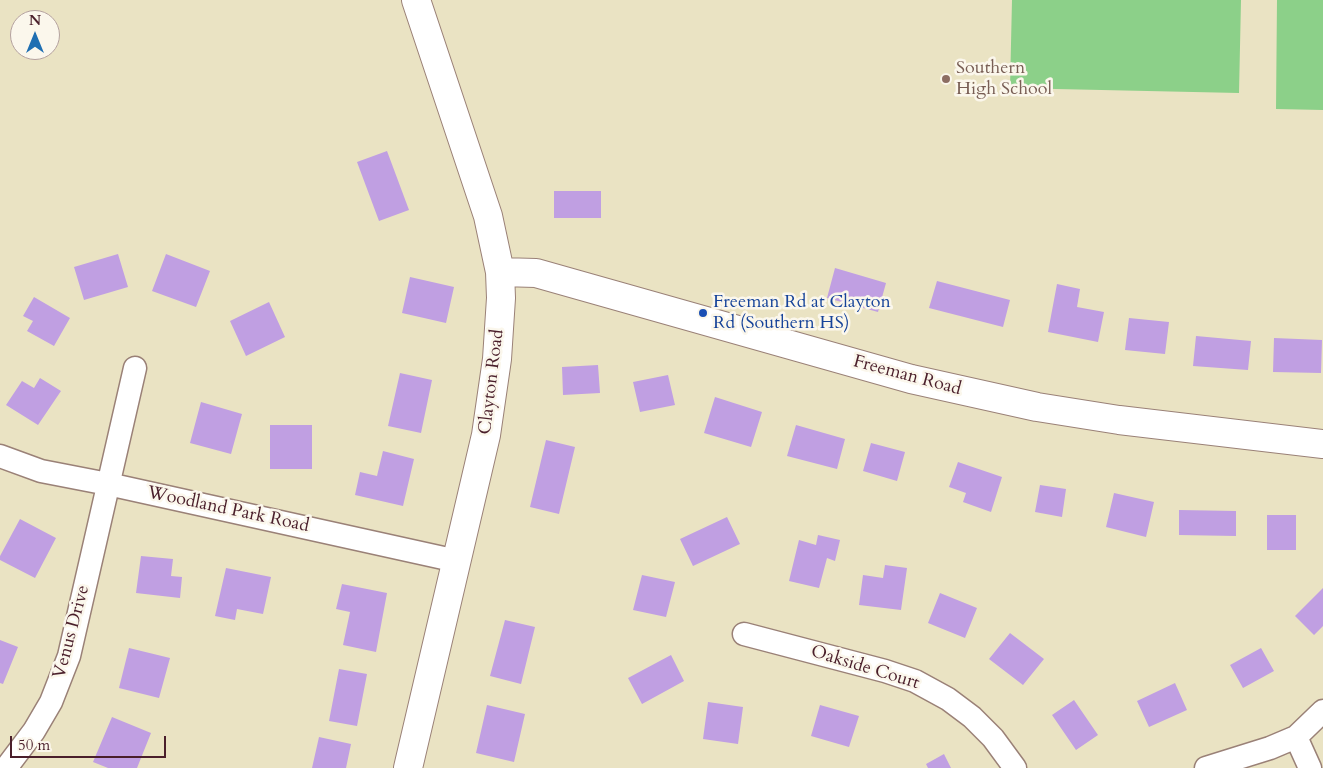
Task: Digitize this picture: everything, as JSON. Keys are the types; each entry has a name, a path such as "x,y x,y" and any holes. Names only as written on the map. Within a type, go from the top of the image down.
{"street":[{"name":"Clayton Road","path":"408,768 484,444 493,395 500,334 500,272 488,216 416,0"},
{"name":"Freeman Road","path":"500,272 536,273 911,379 1036,407 1137,422 1323,444"},
{"name":"Venus Drive","path":"6,768 34,731 51,702 62,677 74,637 135,368"},
{"name":"Woodland Park Road","path":"0,456 41,472 108,484 457,561"},
{"name":"Oakside Court","path":"744,634 885,671 915,681 948,699 972,717 993,738 1015,768"},
{"path":"1206,768 1270,748 1296,737 1323,712"},
{"path":"1296,737 1310,768"}],"green space":[{"path":"1012,0 1241,0 1239,93 1010,88"},
{"path":"1277,0 1323,0 1323,110 1276,109"}],"building":[{"path":"387,151 409,210 379,221 357,162"},
{"path":"554,191 601,191 601,218 554,218"},
{"path":"118,254 128,287 84,300 74,267"},
{"path":"166,254 210,271 196,307 152,291"},
{"path":"835,268 886,283 878,312 827,298"},
{"path":"410,277 454,287 446,323 402,313"},
{"path":"937,281 1010,300 1003,327 929,308"},
{"path":"1057,284 1080,289 1077,307 1104,312 1098,342 1048,332"},
{"path":"34,297 70,318 54,346 27,331 33,321 23,316"},
{"path":"269,302 285,337 246,356 230,321"},
{"path":"1129,318 1169,322 1165,354 1125,350"},
{"path":"1196,336 1251,341 1248,370 1193,366"},
{"path":"1274,338 1322,340 1321,373 1273,372"},
{"path":"598,365 600,393 563,395 562,367"},
{"path":"400,373 432,380 421,433 388,426"},
{"path":"668,375 675,405 640,412 633,382"},
{"path":"40,378 61,391 38,425 6,405 22,381 34,388"},
{"path":"715,397 762,412 751,447 704,433"},
{"path":"201,402 242,414 231,454 190,443"},
{"path":"270,425 312,425 312,469 270,469"},
{"path":"796,425 845,439 837,469 787,456"},
{"path":"546,440 575,447 559,514 530,507"},
{"path":"871,443 905,452 897,481 863,471"},
{"path":"383,451 414,459 403,506 355,495 360,472 377,476"},
{"path":"958,462 1002,477 991,512 963,502 966,493 949,487"},
{"path":"1040,485 1066,489 1062,517 1035,512"},
{"path":"1114,493 1154,502 1146,537 1106,527"},
{"path":"1179,510 1236,511 1236,536 1179,535"},
{"path":"1267,515 1296,515 1296,550 1267,550"},
{"path":"727,517 740,544 693,566 680,539"},
{"path":"20,519 56,538 35,578 0,560 0,556"},
{"path":"818,535 840,540 835,561 827,558 819,588 789,581 799,540 816,545"},
{"path":"141,556 173,559 171,576 182,577 180,598 136,593"},
{"path":"885,565 907,568 901,610 859,605 863,575 883,578"},
{"path":"226,568 271,577 263,614 237,609 235,620 215,616"},
{"path":"642,575 675,582 666,617 633,610"},
{"path":"342,584 387,593 376,652 343,645 350,612 336,609"},
{"path":"1323,588 1323,626 1314,635 1295,616"},
{"path":"940,593 977,608 965,638 928,623"},
{"path":"505,620 535,627 521,684 490,676"},
{"path":"1010,633 1044,659 1023,685 989,659"},
{"path":"0,640 18,647 3,684 0,683"},
{"path":"129,648 170,658 159,698 119,688"},
{"path":"1261,648 1274,671 1243,688 1230,665"},
{"path":"671,655 684,681 642,704 628,678"},
{"path":"339,669 367,674 357,726 329,721"},
{"path":"1175,683 1187,710 1149,727 1137,701"},
{"path":"1074,700 1098,735 1076,750 1052,715"},
{"path":"708,702 743,707 738,744 703,739"},
{"path":"487,705 525,714 514,762 476,753"},
{"path":"820,705 859,716 849,747 811,736"},
{"path":"112,717 151,733 137,768 108,768 93,762"},
{"path":"319,737 351,744 346,768 312,768"},
{"path":"944,754 951,768 928,768 926,764"}],"place":[{"name":"Southern High School","path":"946,79"},
{"name":"Freeman Rd at Clayton Rd (Southern HS)","path":"703,313"}]}
